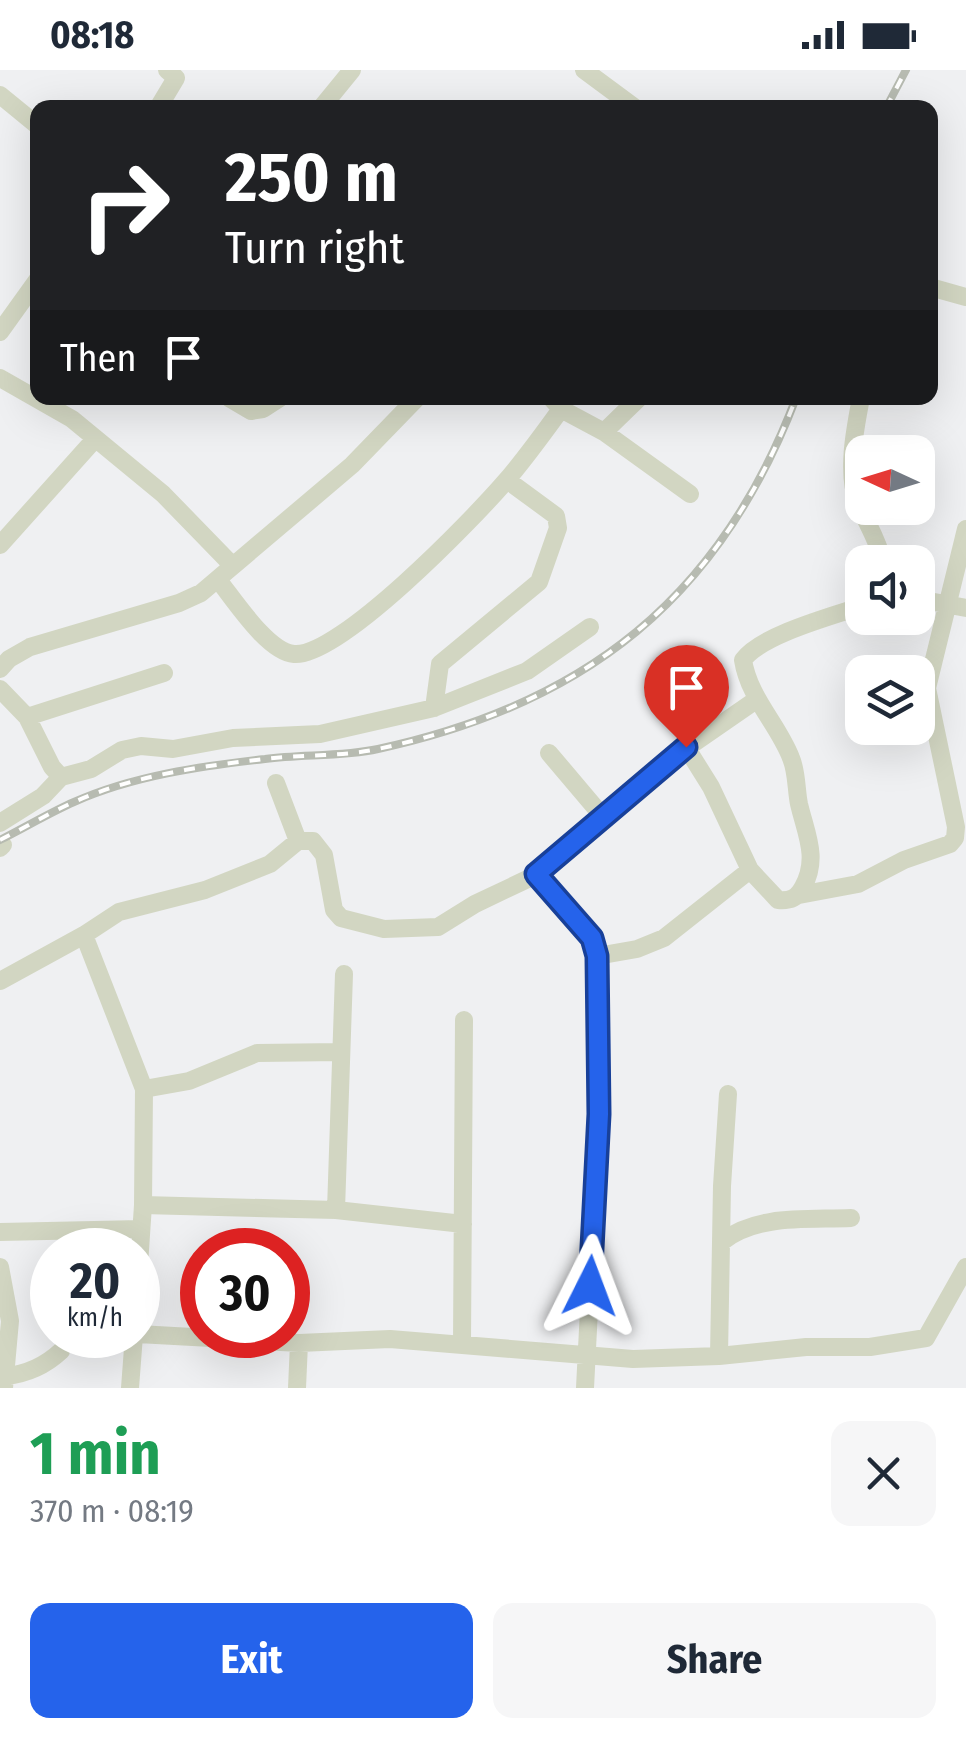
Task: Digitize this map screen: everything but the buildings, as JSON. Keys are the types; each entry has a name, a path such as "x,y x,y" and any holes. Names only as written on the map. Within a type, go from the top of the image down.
{"street":[{"path":"328,100 352,70"},
{"path":"584,70 625,100"},
{"path":"162,100 175,73"},
{"path":"0,94 30,119"},
{"path":"938,289 966,296"},
{"path":"0,332 30,291"},
{"path":"0,378 30,395"},
{"path":"49,405 72,418 163,494 232,565"},
{"path":"242,405 252,411 269,405"},
{"path":"0,669 30,647 179,602 219,582 232,565 352,465 411,405"},
{"path":"219,582 276,649 308,653 355,626 462,527 508,480 555,405"},
{"path":"559,405 690,494"},
{"path":"604,432 631,405"},
{"path":"859,405 852,481 858,504 879,545"},
{"path":"0,545 95,439"},
{"path":"434,708 440,664 538,582 558,528 556,516 508,480"},
{"path":"686,747 711,787 750,870 778,900 858,884 904,860 950,844 956,826 926,688 957,606 966,528"},
{"path":"799,895 811,870 813,854 799,806 794,764 772,721 756,700 744,667 747,654 773,639 845,612"},
{"path":"0,823 43,796 60,777 91,769 122,750 140,746 173,749 233,738 320,734 434,708 526,671 590,627"},
{"path":"26,717 164,673"},
{"path":"0,689 26,717 60,777"},
{"path":"0,981 84,936 118,912 205,890 270,864 298,841 313,841 324,855 334,910 341,918 384,929 438,926 536,874 686,747 756,700"},
{"path":"549,753 604,818"},
{"path":"276,782 298,841"},
{"path":"597,956 638,950 664,938 750,870"},
{"path":"536,874 592,938 597,956 599,1114 585,1388"},
{"path":"84,936 144,1090 141,1228"},
{"path":"336,1210 344,974"},
{"path":"462,1343 464,1020"},
{"path":"144,1090 189,1081 257,1053 340,1052"},
{"path":"719,1356 728,1094"},
{"path":"144,1205 336,1210 463,1224"},
{"path":"723,1240 736,1230 760,1223 851,1218"},
{"path":"0,1232 30,1231"},
{"path":"0,1267 10,1321 5,1382 53,1358"},
{"path":"310,1343 390,1339 633,1359 921,1341 932,1330 966,1267"},
{"path":"130,1388 133,1358"},
{"path":"297,1388 298,1358"}],"railway":[{"path":"890,100 906,70"},
{"path":"0,840 74,802 143,779 279,757 364,752 453,729 520,703 582,671 636,632 685,585 728,531 765,469 793,405"}],"route":[{"path":"590,1286 599,1114 597,956 592,938 536,874 686,747"}]}
